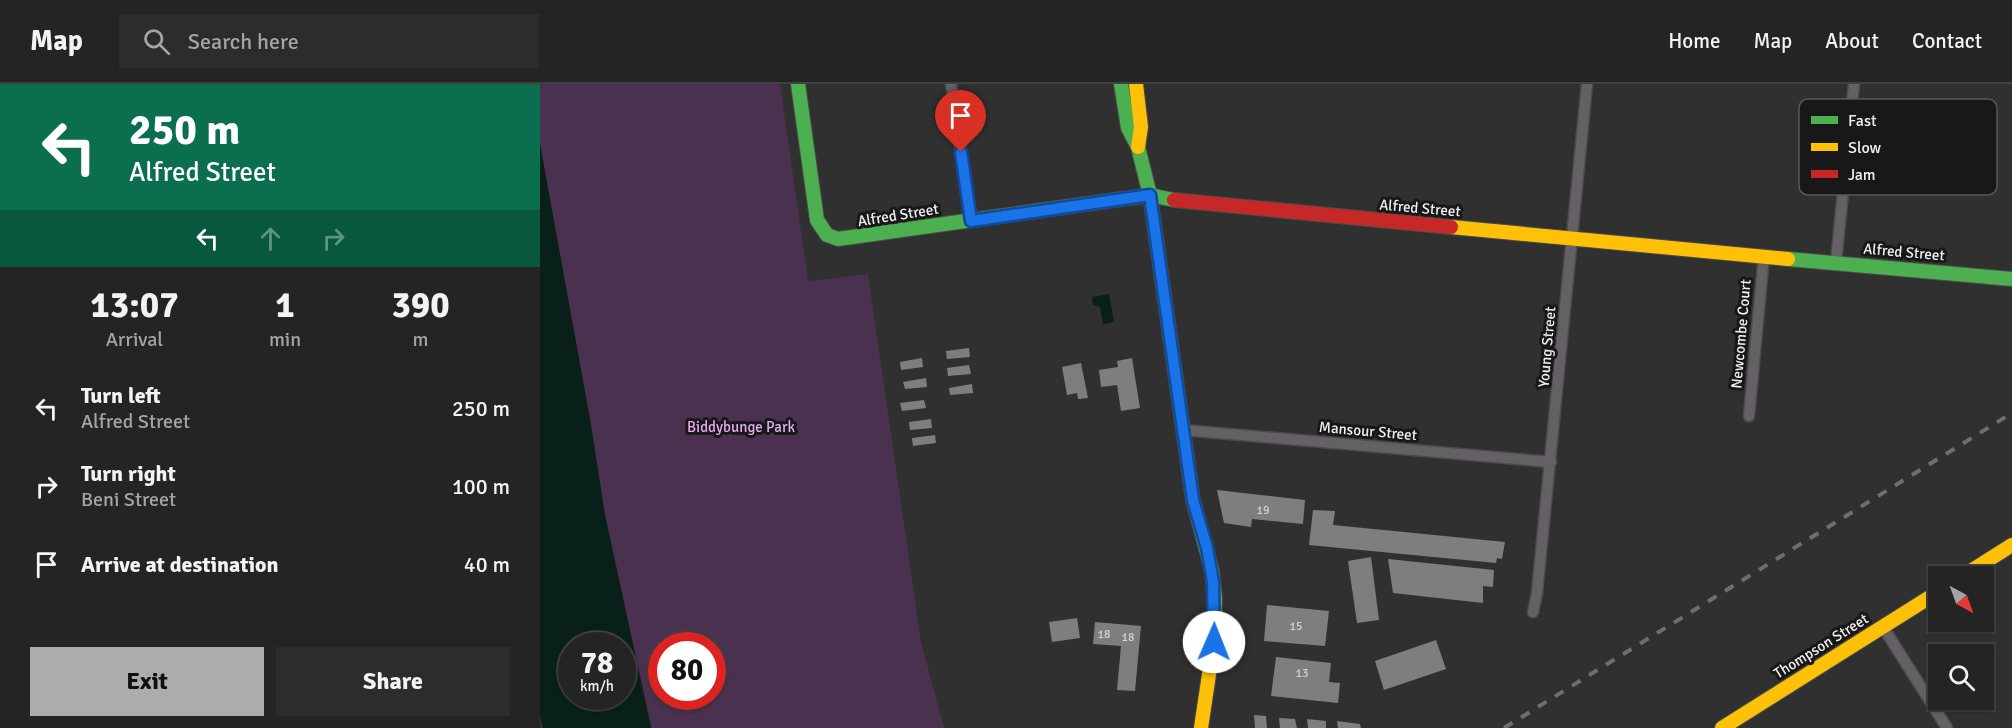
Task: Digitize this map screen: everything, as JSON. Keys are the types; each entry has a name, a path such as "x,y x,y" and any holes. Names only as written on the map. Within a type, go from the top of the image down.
{"main road":[{"name":"Alfred Street","path":"798,84 817,220 827,235 838,239 1150,195 1169,199 1572,239 2012,279"},
{"path":"1121,84 1128,128 1138,147 1150,195 1193,500 1207,548 1213,582 1214,642 1210,681 1201,728"},
{"path":"1136,84 1141,127 1138,147"},
{"path":"1979,566 2012,545"},
{"name":"Thompson Street","path":"1722,728 1928,598"}],"street":[{"path":"951,84 971,221"},
{"name":"Young Street","path":"1533,612 1551,462 1587,84"},
{"path":"1852,99 1854,84"},
{"path":"1836,262 1843,195"},
{"name":"Newcombe Court","path":"1749,416 1764,255"},
{"name":"Mansour Street","path":"1183,430 1551,462"},
{"path":"1883,627 1947,728"}],"green space":[{"name":"Biddybunge Park","path":"540,84 780,84 808,281 868,274 921,642 944,728 652,728 648,710 726,710 726,632 648,632 648,710 636,655 636,632 631,632 605,515 540,144"}],"shaded area":[{"path":"540,144 605,515 630,632 558,632 558,710 636,710 636,659 651,728 543,728 540,715"},
{"path":"1109,294 1114,322 1103,324 1100,307 1093,305 1092,297"}],"building":[{"path":"969,348 970,357 947,359 946,351"},
{"path":"922,358 923,367 901,370 900,362"},
{"path":"1132,358 1140,408 1121,411 1117,385 1101,387 1099,370 1118,367 1117,361"},
{"path":"1081,363 1088,398 1078,399 1077,393 1067,395 1062,367"},
{"path":"969,365 971,374 948,376 947,368"},
{"path":"926,378 927,387 905,389 903,382"},
{"path":"972,384 973,393 950,395 949,388"},
{"path":"924,400 926,408 902,411 900,403"},
{"path":"931,419 932,428 910,430 909,422"},
{"path":"935,435 936,443 913,446 912,438"},
{"path":"1217,490 1305,500 1303,524 1252,519 1251,527 1224,523"},
{"path":"1313,510 1335,511 1333,525 1505,542 1502,559 1497,558 1496,563 1309,545"},
{"path":"1371,557 1379,620 1357,623 1348,561"},
{"path":"1388,559 1494,570 1493,587 1483,586 1483,603 1393,593"},
{"path":"1267,605 1329,611 1325,646 1264,641"},
{"path":"1077,618 1080,638 1052,642 1049,622"},
{"path":"1095,622 1141,626 1135,691 1117,690 1121,646 1093,644"},
{"path":"1436,640 1446,669 1384,690 1375,661"},
{"path":"1276,657 1331,663 1329,682 1340,683 1338,703 1271,696"},
{"path":"1254,715 1266,716 1267,728 1255,728"},
{"path":"1279,718 1295,719 1297,728 1280,728"},
{"path":"1307,719 1326,721 1326,728 1308,728"},
{"path":"1337,721 1360,724 1361,728 1338,728"}],"railway":[{"path":"1504,728 2012,413"}],"traffic: fast":[{"path":"798,84 817,220 827,235 838,239 1150,195 1174,200"},
{"path":"1121,84 1128,128 1138,147 1150,195 1193,500 1212,571 1215,599 1214,641"},
{"path":"1788,259 2012,279"}],"traffic: slow":[{"path":"1136,84 1141,127 1138,147"},
{"path":"1451,227 1788,259"},
{"path":"1979,566 2012,545"},
{"path":"1722,728 1928,598"},
{"path":"1201,728 1214,641"}],"traffic: jam":[{"path":"1174,200 1451,227"}],"route":[{"path":"961,152 971,221 1150,195 1193,500 1207,548 1213,582 1214,642"}]}
